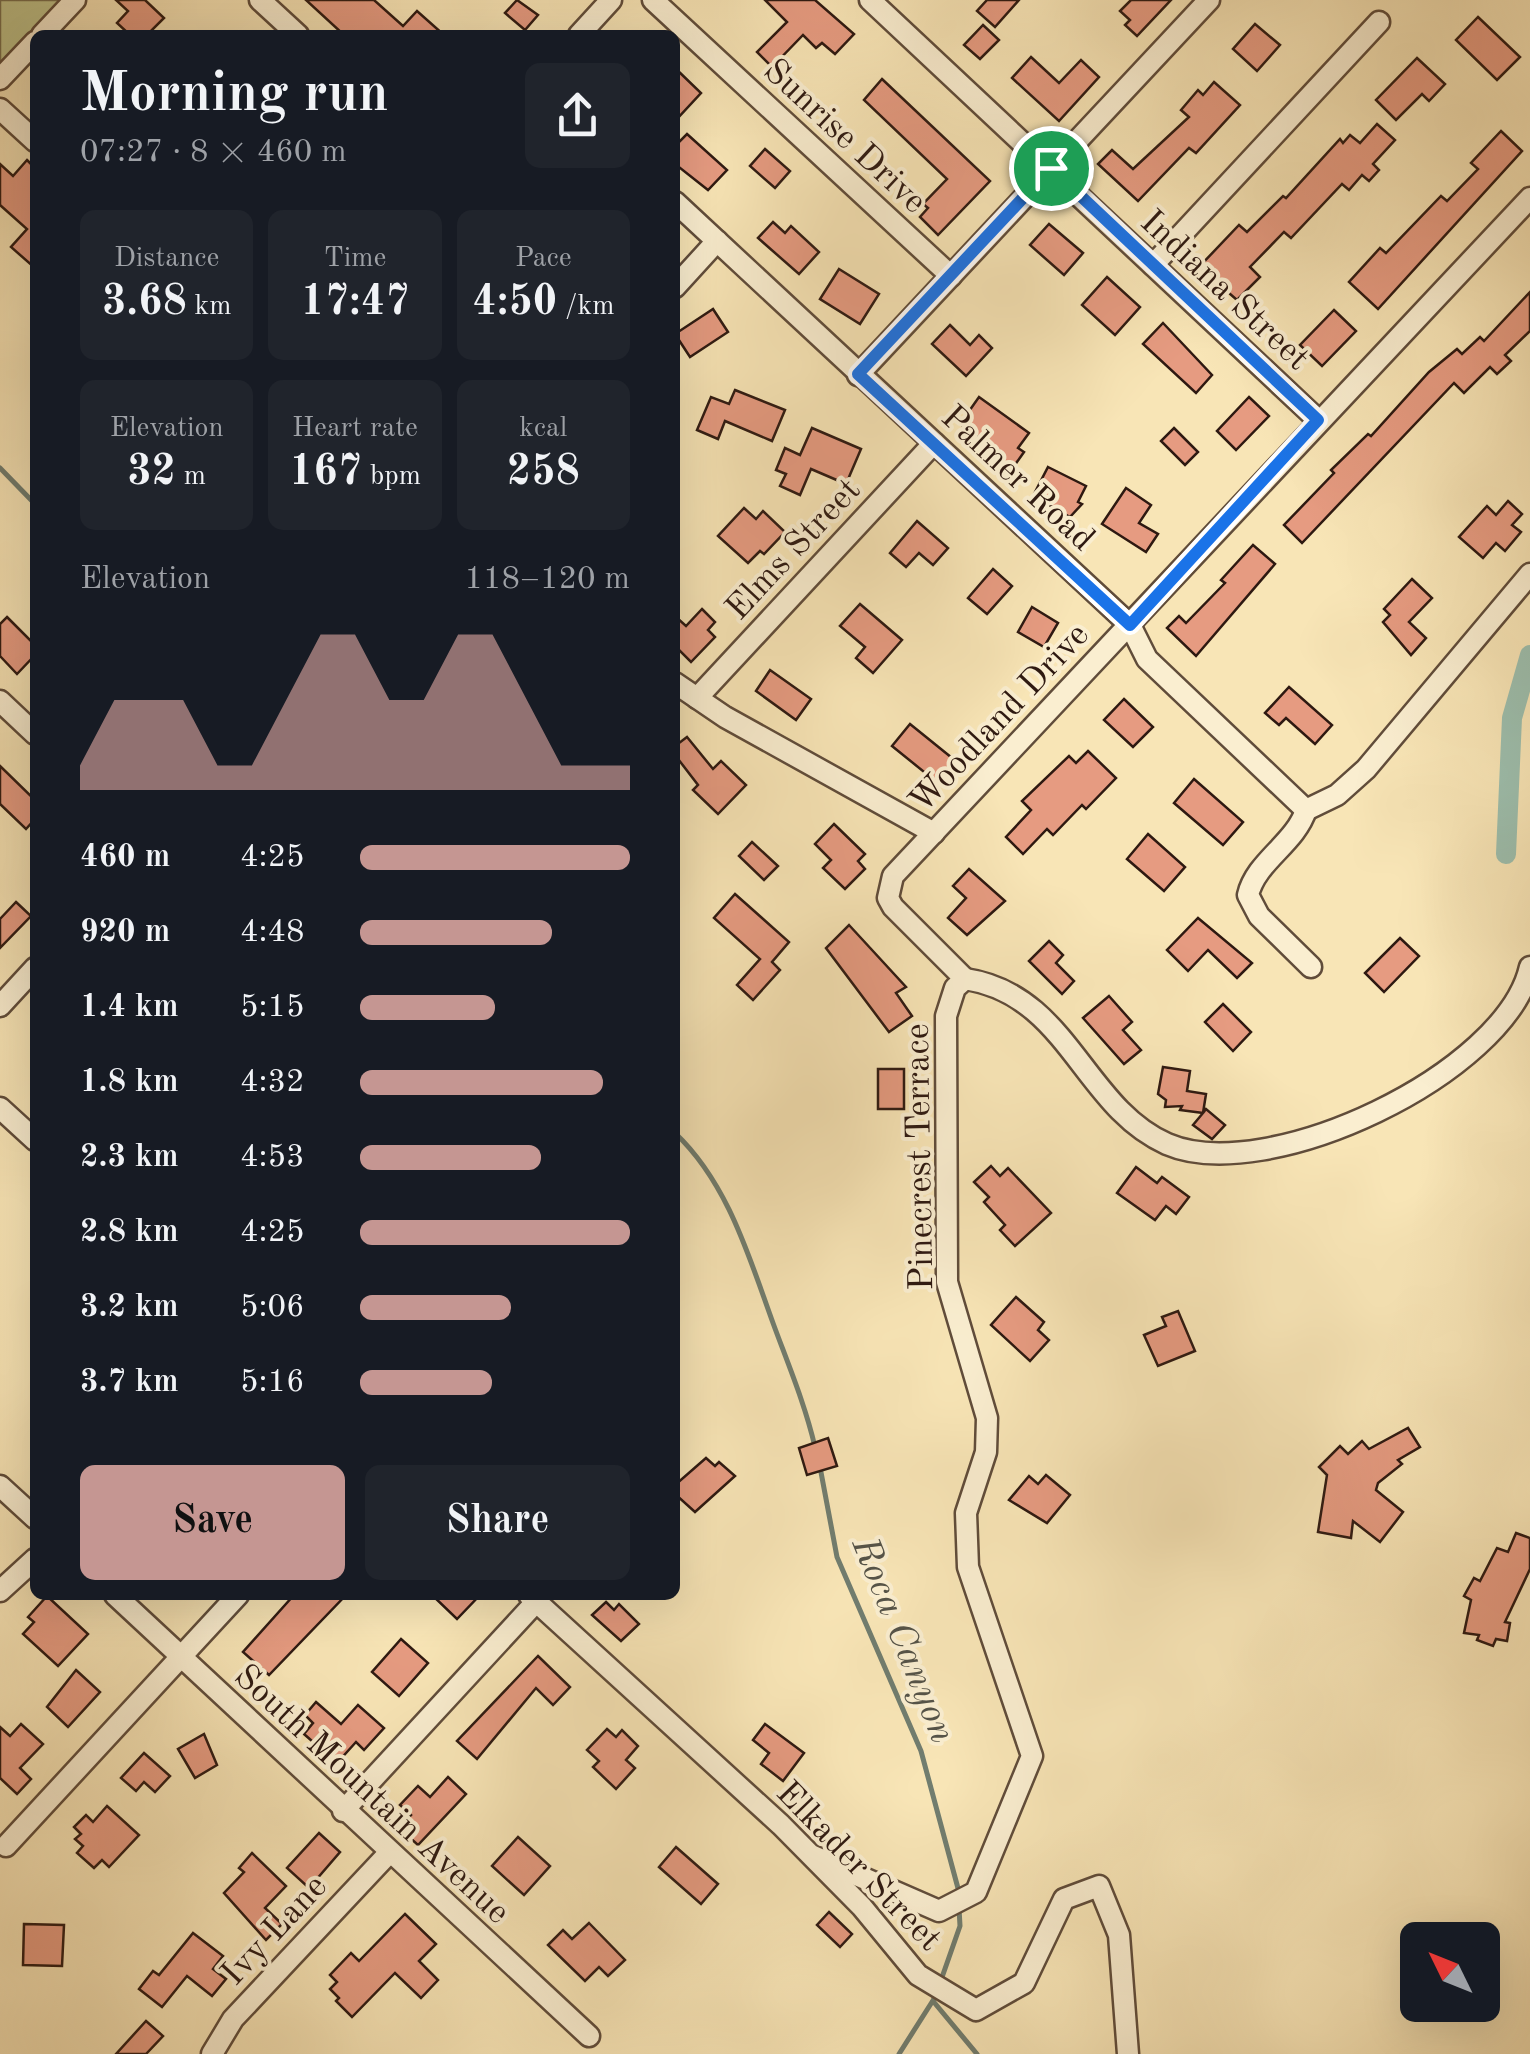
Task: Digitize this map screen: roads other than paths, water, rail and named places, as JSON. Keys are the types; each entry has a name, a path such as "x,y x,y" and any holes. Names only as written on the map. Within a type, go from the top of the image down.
{"street":[{"path":"47,30 75,0"},
{"path":"260,0 293,30"},
{"path":"584,30 611,0"},
{"name":"Sunrise Drive","path":"653,0 951,276"},
{"name":"Indiana Street","path":"870,0 1318,420"},
{"path":"858,374 1209,0"},
{"path":"1153,265 1379,22"},
{"path":"0,79 30,47"},
{"path":"0,109 30,136"},
{"name":"Woodland Drive","path":"965,979 888,898 893,876 1530,198"},
{"name":"Palmer Road","path":"680,207 1130,625 1146,658 1306,810"},
{"path":"680,282 717,241"},
{"name":"Elms Street","path":"697,698 934,443"},
{"path":"1311,967 1258,916 1248,895 1254,878 1294,836 1306,810 1337,795 1366,770 1530,574"},
{"path":"680,686 934,833"},
{"path":"0,701 30,729"},
{"path":"965,979 1006,989 1024,1000 1148,1133 1184,1149 1221,1155 1338,1128 1410,1095 1478,1048 1508,1016 1530,967"},
{"path":"0,1006 30,973"},
{"name":"Pinecrest Terrace","path":"812,1856 939,1912 976,1892 1032,1756 973,1590 965,1538 966,1513 986,1452 987,1418 954,1315 945,1244 946,1016 955,988 965,979"},
{"path":"0,1108 30,1135"},
{"path":"0,1486 30,1513"},
{"path":"0,1591 30,1564"},
{"name":"South Mountain Avenue","path":"119,1600 589,2036"},
{"path":"6,1846 233,1600"},
{"path":"343,1811 530,1600"},
{"name":"Elkader Street","path":"534,1600 812,1856 901,1950 918,1975 976,2010 1024,1983 1064,1899 1098,1886 1119,1935 1128,2054"},
{"name":"Ivy Lane","path":"212,2054 233,2018 389,1852"}],"waterway":[{"name":"Roca Canyon","path":"0,468 30,499"},
{"path":"1506,854 1512,718 1530,655"},
{"name":"Roca Canyon","path":"680,1139 709,1174 735,1222 796,1384 815,1447"},
{"name":"Roca Canyon","path":"820,1467 837,1557 921,1751 959,1892"},
{"name":"Roca Canyon","path":"940,1983 960,1926 959,1908"},
{"name":"Roca Canyon","path":"936,1993 933,2001 977,2054"},
{"path":"899,2054 932,2002"}]}
